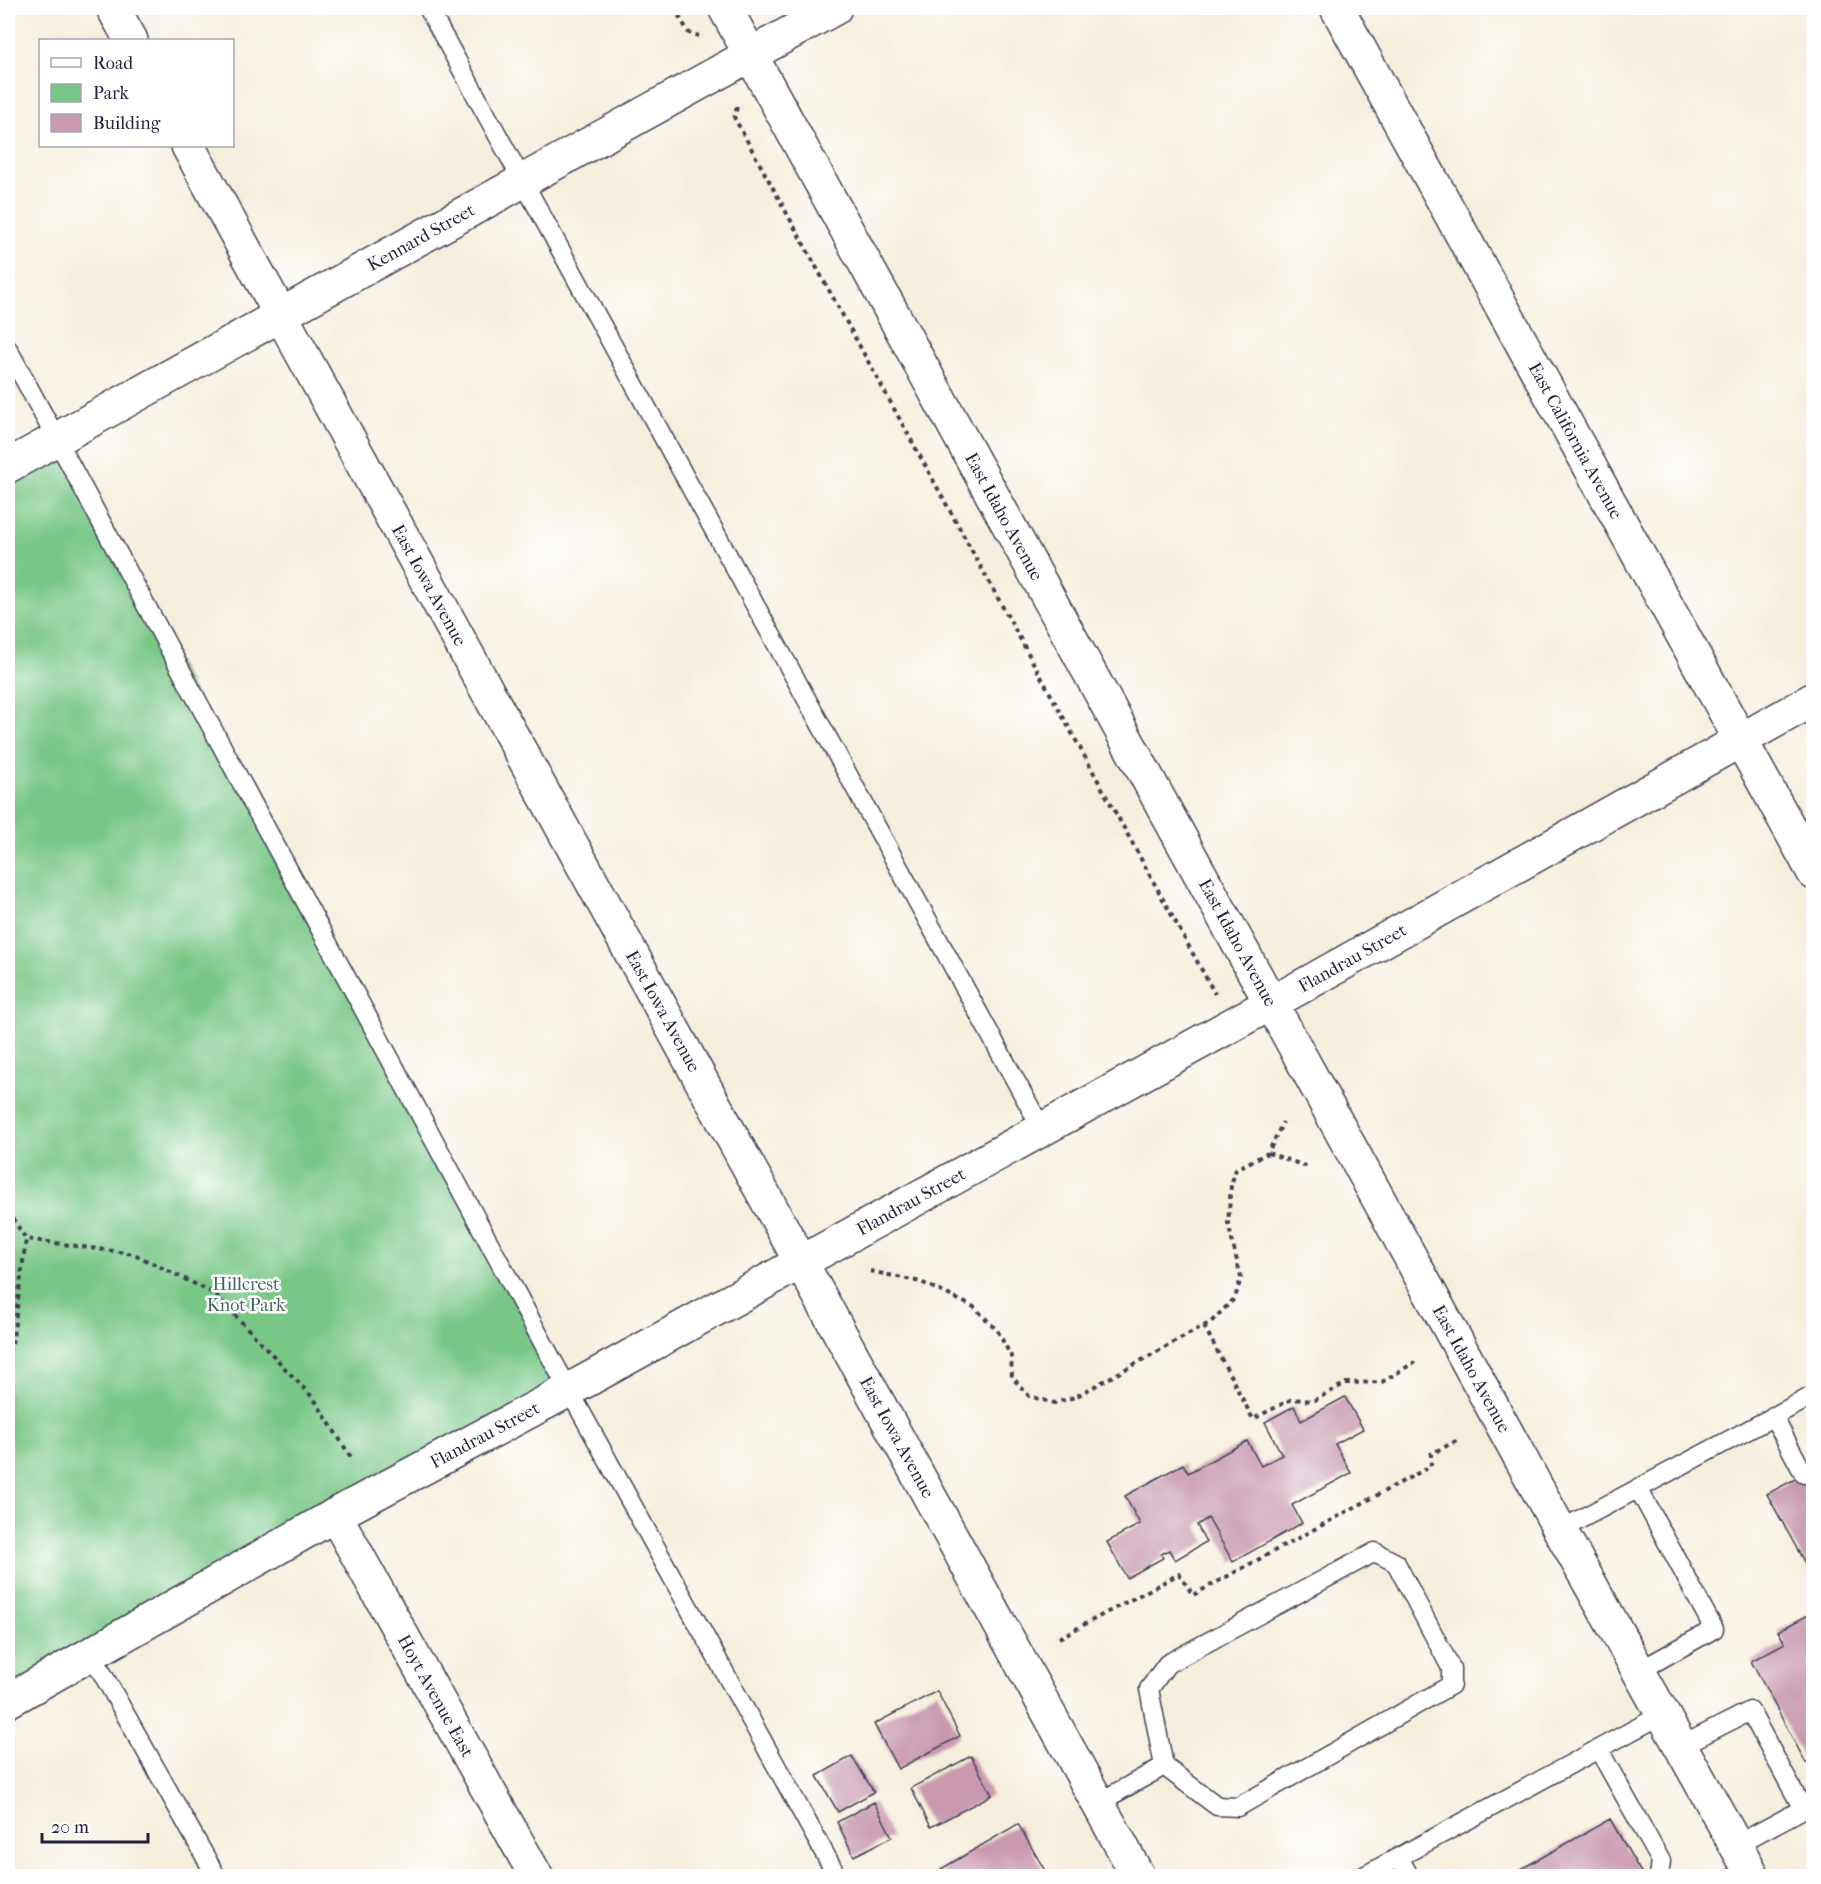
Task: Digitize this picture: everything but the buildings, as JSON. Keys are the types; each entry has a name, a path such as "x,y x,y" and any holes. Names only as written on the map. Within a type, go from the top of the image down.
{"street":[{"path":"112,8 130,39"},
{"name":"East Idaho Avenue","path":"724,8 1560,1530 1753,1876"},
{"name":"Kennard Street","path":"8,466 835,8"},
{"name":"East California Avenue","path":"1337,8 1814,873"},
{"name":"East Iowa Avenue","path":"189,147 1138,1876"},
{"name":"Flandrau Street","path":"8,1701 335,1515 371,1498 569,1390 1271,1003 1814,699"},
{"name":"Hoyt Avenue East","path":"335,1515 536,1876"}],"lane":[{"path":"428,8 1042,1129"},
{"path":"8,349 569,1390 837,1876"},
{"path":"1560,1530 1814,1395"},
{"path":"1773,1416 1804,1474"},
{"path":"1638,1488 1714,1629 1639,1671"},
{"path":"1375,1552 1396,1563 1451,1668 1451,1685 1238,1807 1217,1806 1164,1766 1149,1689 1167,1664 1375,1552"},
{"path":"92,1655 216,1876"},
{"path":"1681,1746 1750,1711 1808,1807 1736,1845"},
{"path":"1364,1876 1663,1714"},
{"path":"1599,1750 1661,1861 1659,1876"},
{"path":"1098,1803 1164,1766"},
{"path":"1399,1857 1409,1876"}],"path":[{"path":"674,8 688,33 699,36"},
{"path":"737,107 734,117 1215,994"},
{"path":"870,1271 921,1282 974,1307 998,1330 1011,1356 1012,1377 1029,1396 1054,1403 1075,1397 1211,1322 1235,1298 1240,1278 1228,1223 1231,1185 1236,1169 1268,1153 1283,1122"},
{"path":"1268,1153 1308,1167"},
{"path":"8,1211 26,1239 12,1345 8,1352"},
{"path":"26,1239 134,1254 215,1294 314,1399 352,1459"},
{"path":"1204,1326 1253,1419 1292,1399 1312,1401 1346,1383 1382,1382 1415,1362"},
{"path":"1059,1638 1179,1574 1193,1595 1431,1466 1431,1454 1458,1440"}],"green space":[{"name":"Hillcrest Knot Park","path":"56,439 569,1390 8,1701 8,466"}]}
